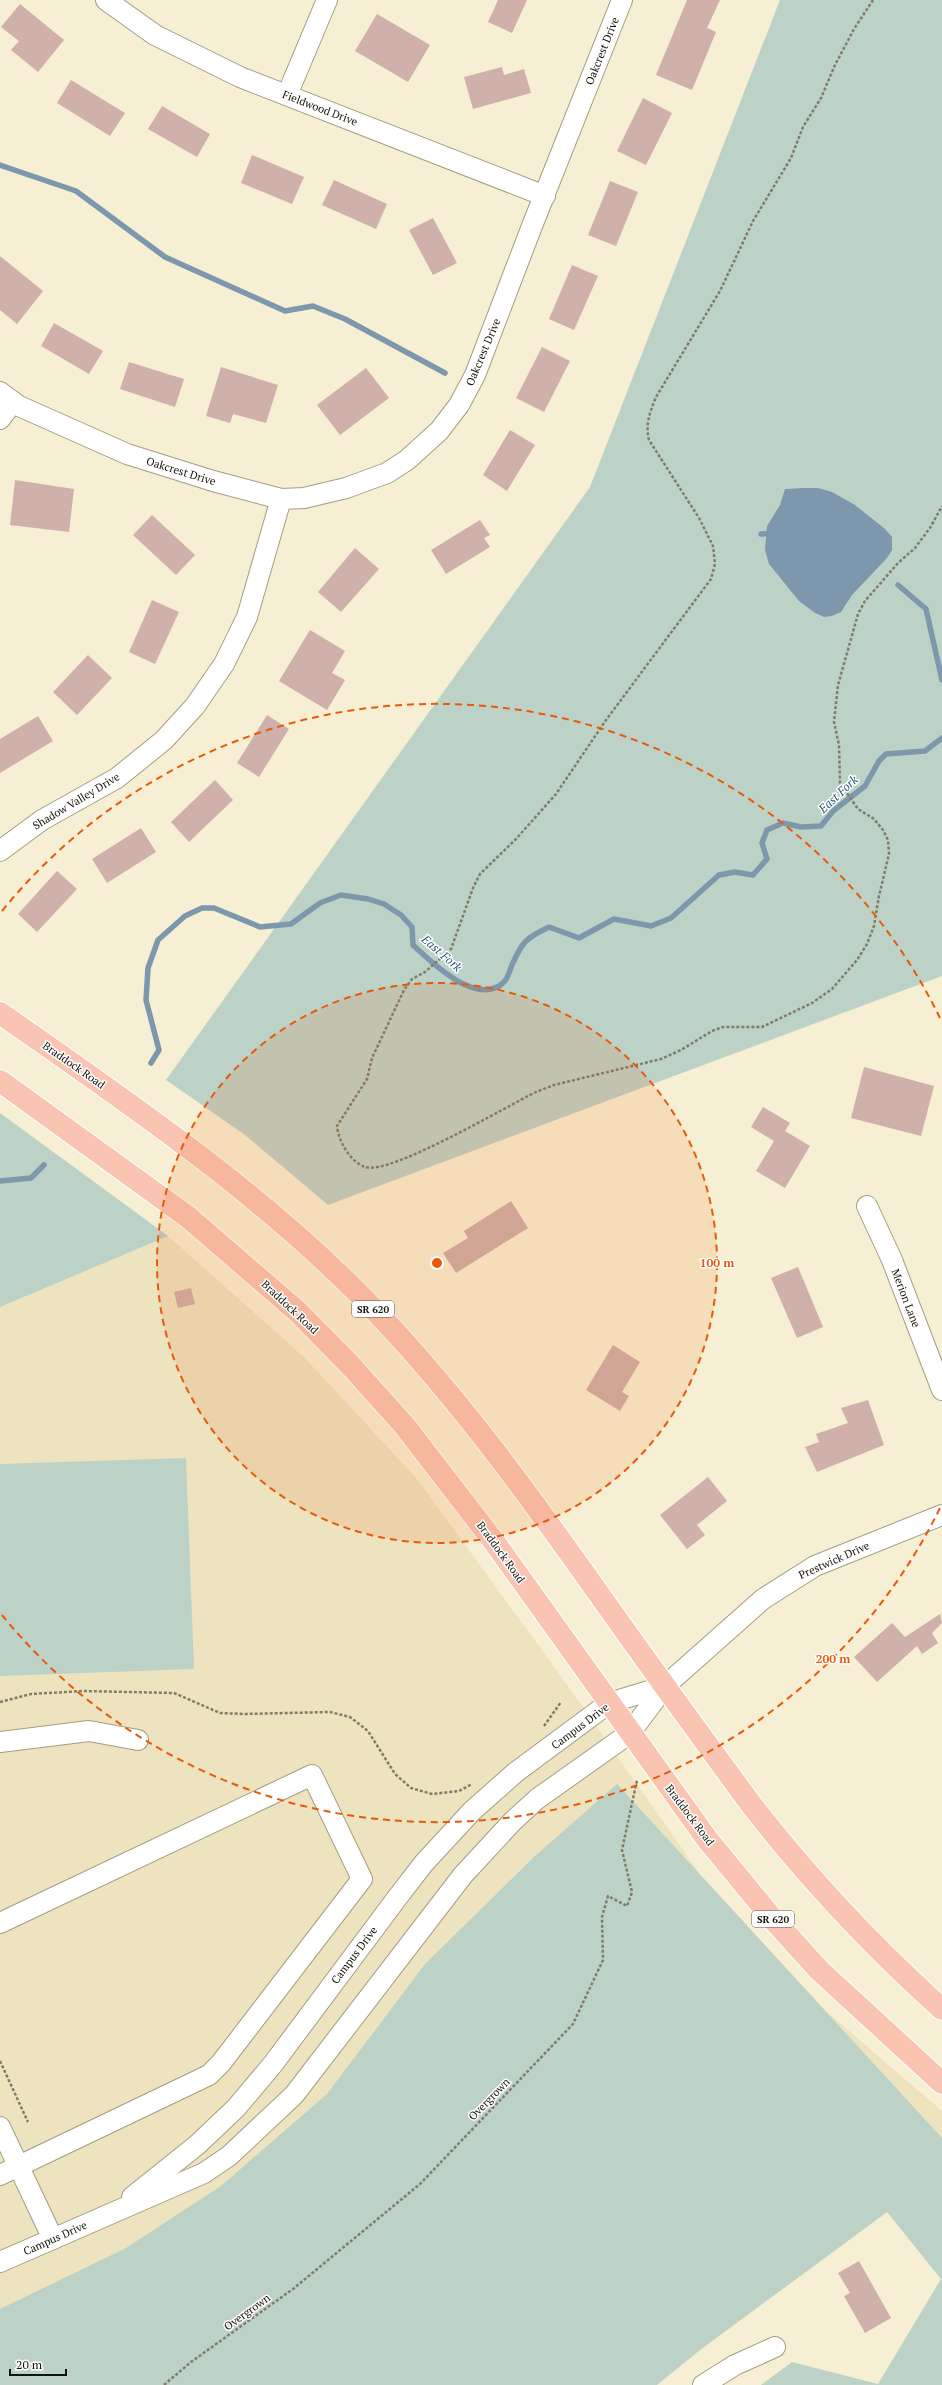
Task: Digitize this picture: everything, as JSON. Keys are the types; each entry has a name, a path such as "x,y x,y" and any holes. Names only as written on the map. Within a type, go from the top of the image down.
{"main road":[{"name":"Braddock Road","path":"0,1013 183,1142 295,1233 383,1318 448,1392 519,1482 750,1803 790,1855 891,1963 942,2009"},
{"name":"Braddock Road","path":"0,1081 188,1217 298,1312 351,1366 404,1425 495,1543 707,1839 772,1918 819,1970 942,2083"}],"street":[{"name":"Fieldwood Drive","path":"106,0 155,35 186,52 240,77 545,196"},
{"path":"287,95 327,0"},
{"name":"Oakcrest Drive","path":"7,397 93,441 127,454 213,481 281,499 304,498 369,481 407,460 439,431 459,405 475,375 622,0"},
{"path":"0,419 7,397"},
{"name":"Shadow Valley Drive","path":"0,851 42,820 117,778 164,740 195,706 224,664 247,616 281,499"},
{"name":"Merion Lane","path":"867,1206 892,1260 942,1390"},
{"name":"Prestwick Drive","path":"665,1686 763,1599 795,1577 834,1558 942,1515"},
{"name":"Campus Drive","path":"110,2214 197,2145 236,2108 273,2064 424,1863 472,1811 516,1772 609,1703 665,1686"},
{"name":"Campus Drive","path":"0,2262 204,2173 229,2156 294,2095 459,1880 489,1845 537,1799 630,1733 665,1686"},
{"path":"0,1742 89,1731 138,1740"},
{"path":"0,1923 312,1775 362,1879 221,2063 209,2075 0,2175"},
{"path":"0,2127 53,2239"},
{"path":"703,2385 735,2365 775,2347"}],"path":[{"path":"873,0 854,29 835,65 821,98 803,127 792,158 753,221 720,291 656,397 650,412 646,431 649,440 699,518 713,546 715,564 711,579 606,720 556,794 516,839 480,874 473,888 451,949 425,972 412,979 404,990 372,1058 367,1079 337,1126 338,1135 346,1149 357,1162 366,1168 383,1165 425,1151 503,1108 554,1085 661,1059 681,1050 712,1031 723,1027 762,1027 812,1003 832,989 846,976 868,944 874,926 878,896 889,854 888,840 883,830 874,819 855,806 844,790 839,776 839,745 834,722 834,710 838,685 858,614 865,601 881,582 915,548 942,506"},
{"path":"0,1702 31,1694 106,1691 174,1693 220,1713 244,1714 330,1712 350,1717 368,1731 395,1774 411,1788 432,1794 459,1791 478,1780"},
{"path":"541,1729 561,1702"},
{"name":"Overgrown","path":"164,2385 191,2362 293,2289 420,2184 573,2024 603,1960 602,1917 608,1896 627,1906 632,1892 622,1850 637,1780"},
{"path":"0,2061 28,2122"}],"shaded area":[{"path":"0,1113 168,1236 304,1357 417,1479 568,1686 702,1877 826,2011 942,2111 942,2172 652,2385 0,2385"}],"green space":[{"path":"780,0 942,0 942,976 328,1205 245,1135 166,1080 590,487"},
{"path":"0,1113 168,1236 0,1307"},
{"path":"186,1458 194,1669 0,1676 0,1464"},
{"path":"617,1784 942,2138 942,2385 761,2385 792,2362 878,2384 941,2279 887,2212 700,2350 657,2385 0,2385 0,2309 126,2248 221,2186 327,2094 425,1964 534,1857"}],"water":[{"path":"818,488 832,492 855,505 885,529 892,537 892,550 887,558 852,595 841,612 832,616 824,617 815,613 799,601 769,564 765,550 767,526 780,505 785,489"}],"building":[{"path":"498,0 527,0 512,33 488,22"},
{"path":"687,0 720,0 707,28 716,32 692,90 656,75"},
{"path":"20,4 64,40 38,72 11,50 19,41 1,27"},
{"path":"377,14 430,45 408,82 355,51"},
{"path":"502,67 504,75 524,69 531,93 473,109 464,77"},
{"path":"71,80 125,113 110,136 57,103"},
{"path":"643,98 672,113 646,165 617,151"},
{"path":"162,106 210,134 197,157 148,129"},
{"path":"252,155 304,177 292,204 241,183"},
{"path":"334,180 387,204 376,229 322,205"},
{"path":"610,181 638,192 616,246 588,235"},
{"path":"433,218 457,263 433,275 409,230"},
{"path":"0,256 43,291 17,324 0,310"},
{"path":"572,265 598,276 574,330 549,319"},
{"path":"54,323 103,351 89,374 41,346"},
{"path":"542,347 570,361 544,412 516,398"},
{"path":"129,362 184,379 175,407 120,389"},
{"path":"221,367 278,385 266,423 233,414 230,423 206,416"},
{"path":"366,368 389,398 340,435 317,405"},
{"path":"510,430 535,445 507,491 483,475"},
{"path":"15,480 74,489 69,532 10,525"},
{"path":"152,515 195,555 176,575 133,535"},
{"path":"480,520 490,535 484,538 490,547 446,574 431,550"},
{"path":"355,548 379,569 341,612 318,592"},
{"path":"152,600 179,612 155,664 129,652"},
{"path":"310,630 345,651 332,673 345,680 327,710 279,681"},
{"path":"88,655 112,678 77,715 53,692"},
{"path":"267,715 289,729 259,777 237,763"},
{"path":"38,716 53,741 0,773 0,739"},
{"path":"215,780 233,800 189,842 171,822"},
{"path":"141,828 156,852 107,883 92,859"},
{"path":"57,871 77,889 37,932 18,914"},
{"path":"864,1067 934,1086 921,1136 851,1118"},
{"path":"763,1107 790,1123 785,1131 810,1146 785,1188 756,1171 774,1141 751,1127"},
{"path":"511,1201 528,1228 456,1273 443,1253 468,1238 464,1231"},
{"path":"798,1267 823,1327 797,1338 771,1278"},
{"path":"191,1288 195,1304 178,1308 174,1292"},
{"path":"613,1345 640,1362 622,1392 629,1396 620,1411 586,1390"},
{"path":"868,1400 884,1445 817,1472 805,1447 819,1442 816,1434 848,1423 841,1408"},
{"path":"708,1477 727,1501 697,1525 705,1535 687,1549 660,1515"},
{"path":"940,1614 942,1623 932,1633 938,1643 922,1654 917,1646 877,1682 854,1657 892,1623 905,1637"},
{"path":"859,2261 891,2318 865,2333 844,2296 850,2293 838,2273"}],"waterway":[{"path":"0,165 76,191 165,257 285,311 313,306 345,319 445,373"},
{"path":"761,534 773,533"},
{"path":"898,585 926,609 942,680"},
{"name":"East Fork","path":"151,1063 159,1050 146,1000 148,968 158,940 185,916 202,908 214,908 260,927 291,924 320,903 341,895 368,899 384,904 401,915 412,927 413,945 443,971 456,980 469,986 481,990 493,989 504,982 522,946 535,934 549,927 579,938 614,919 651,926 671,918 719,875 735,872 753,875 767,859 762,843 767,830 783,823 801,827 821,826 833,811 865,786 879,761 886,754 925,751 942,738"},
{"name":"East Fork","path":"0,1181 31,1178 44,1165"}]}
